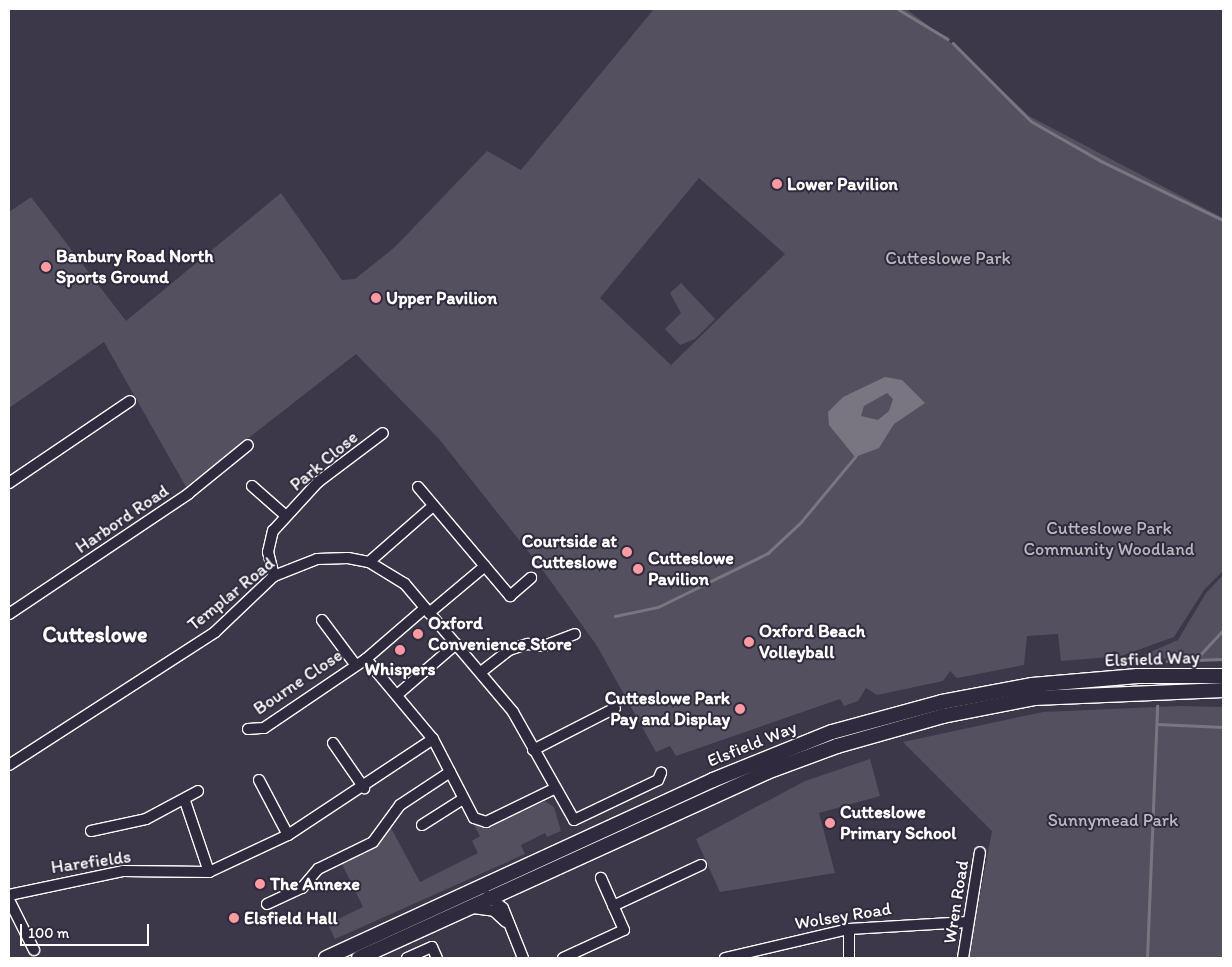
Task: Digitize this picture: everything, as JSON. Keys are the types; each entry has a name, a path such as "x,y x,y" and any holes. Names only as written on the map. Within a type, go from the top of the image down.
{"highway":[{"name":"Elsfield Way","path":"326,958 713,780 832,732 893,714 1032,685 1138,676 1223,676"},
{"name":"Elsfield Way","path":"359,958 766,772 896,729 1035,698 1223,690"}],"street":[{"path":"9,483 130,400"},
{"name":"Park Close","path":"274,576 268,542 286,516 318,482 382,433"},
{"name":"Harbord Road","path":"9,614 188,494 248,446"},
{"name":"Park Close","path":"252,486 286,516"},
{"path":"418,487 510,596 532,578"},
{"path":"369,562 433,506"},
{"name":"Templar Road","path":"9,765 215,632 274,576 317,559 369,562 405,584 513,712 564,808 574,820 582,818 658,780 661,772"},
{"path":"485,566 366,659 433,738 474,818 486,822 554,790"},
{"path":"322,620 354,663"},
{"path":"481,672 509,650 528,644 544,646 575,634"},
{"path":"397,695 456,644"},
{"name":"Bourne Close","path":"248,729 264,728 354,663 366,659"},
{"path":"533,750 615,708"},
{"name":"Harefields","path":"9,895 123,871 209,872 288,836 364,788 433,738"},
{"path":"333,744 364,788"},
{"path":"267,904 302,888 318,869 373,842 400,806 450,772"},
{"path":"259,780 288,836"},
{"path":"92,831 146,819 185,802 198,791"},
{"path":"422,825 463,799"},
{"path":"185,802 209,872"},
{"name":"Wren Road","path":"964,958 980,852"},
{"path":"614,906 702,865"},
{"path":"563,958 624,930 601,878"},
{"path":"475,891 492,898 503,908 506,923 523,958"},
{"path":"9,900 34,950"},
{"path":"470,908 494,911 506,923"},
{"name":"Wolsey Road","path":"725,958 849,929 968,922"},
{"path":"849,929 849,958"},
{"path":"407,958 432,947 437,958"}],"green space":[{"name":"Cutteslowe Park","path":"654,9 906,9 949,41 1029,116 1223,218 1223,571 1204,590 1174,637 1121,656 1114,650 1110,657 1061,661 1058,634 1027,636 1024,665 957,678 950,671 943,681 877,695 866,688 858,701 844,706 840,699 676,756 670,746 656,752 597,646 542,569 439,439 356,354 186,487 104,342 9,408 9,212 31,197 126,321 281,193 342,280 355,279 395,247 487,151 521,170","holes":["699,178 785,254 671,365 600,298"]},
{"path":"681,283 715,319 695,339 680,345 665,329 681,313 670,293"},
{"path":"1223,575 1223,661 1155,658 1125,663 1178,640 1206,593"},
{"name":"Sunnymead Park","path":"1180,706 1223,707 1223,958 968,958 992,831 903,742 1043,712"},
{"path":"870,759 880,796 819,813 835,873 720,892 696,839 805,781"},
{"path":"545,801 554,807 561,831 547,837 545,833 521,845 525,854 335,939 328,924 363,907 342,864 376,847 391,828 420,882 478,853 472,841 480,836 473,823 490,826"}],"shaded area":[{"path":"885,377 902,380 925,403 894,424 879,448 855,457 829,425 828,412 843,397","holes":["887,393 893,399 889,411 878,420 861,416 864,406"]}],"waterway":[{"path":"898,9 948,39"},
{"path":"953,43 1031,121 1103,162 1223,220"},
{"path":"615,616 658,607 768,553 801,522 855,457"},
{"path":"1198,657 1223,630"},
{"path":"1167,661 1223,659"},
{"path":"1147,958 1157,706"},
{"path":"1157,724 1223,727"}],"place":[{"name":"Lower Pavilion","path":"777,184"},
{"name":"Banbury Road North Sports Ground","path":"46,267"},
{"name":"Upper Pavilion","path":"376,298"},
{"name":"Courtside at Cutteslowe","path":"627,552"},
{"name":"Cutteslowe Pavilion","path":"638,569"},
{"name":"Oxford Convenience Store","path":"418,634"},
{"name":"Oxford Beach Volleyball","path":"749,642"},
{"name":"Whispers","path":"400,650"},
{"name":"Cutteslowe Park Pay and Display","path":"740,709"},
{"name":"Cutteslowe Primary School","path":"830,823"},
{"name":"The Annexe","path":"260,884"},
{"name":"Elsfield Hall","path":"234,918"}],"district":[{"name":"Cutteslowe","path":"95,635"}],"park label":[{"name":"Cutteslowe Park Community Woodland","path":"1109,539"}]}
